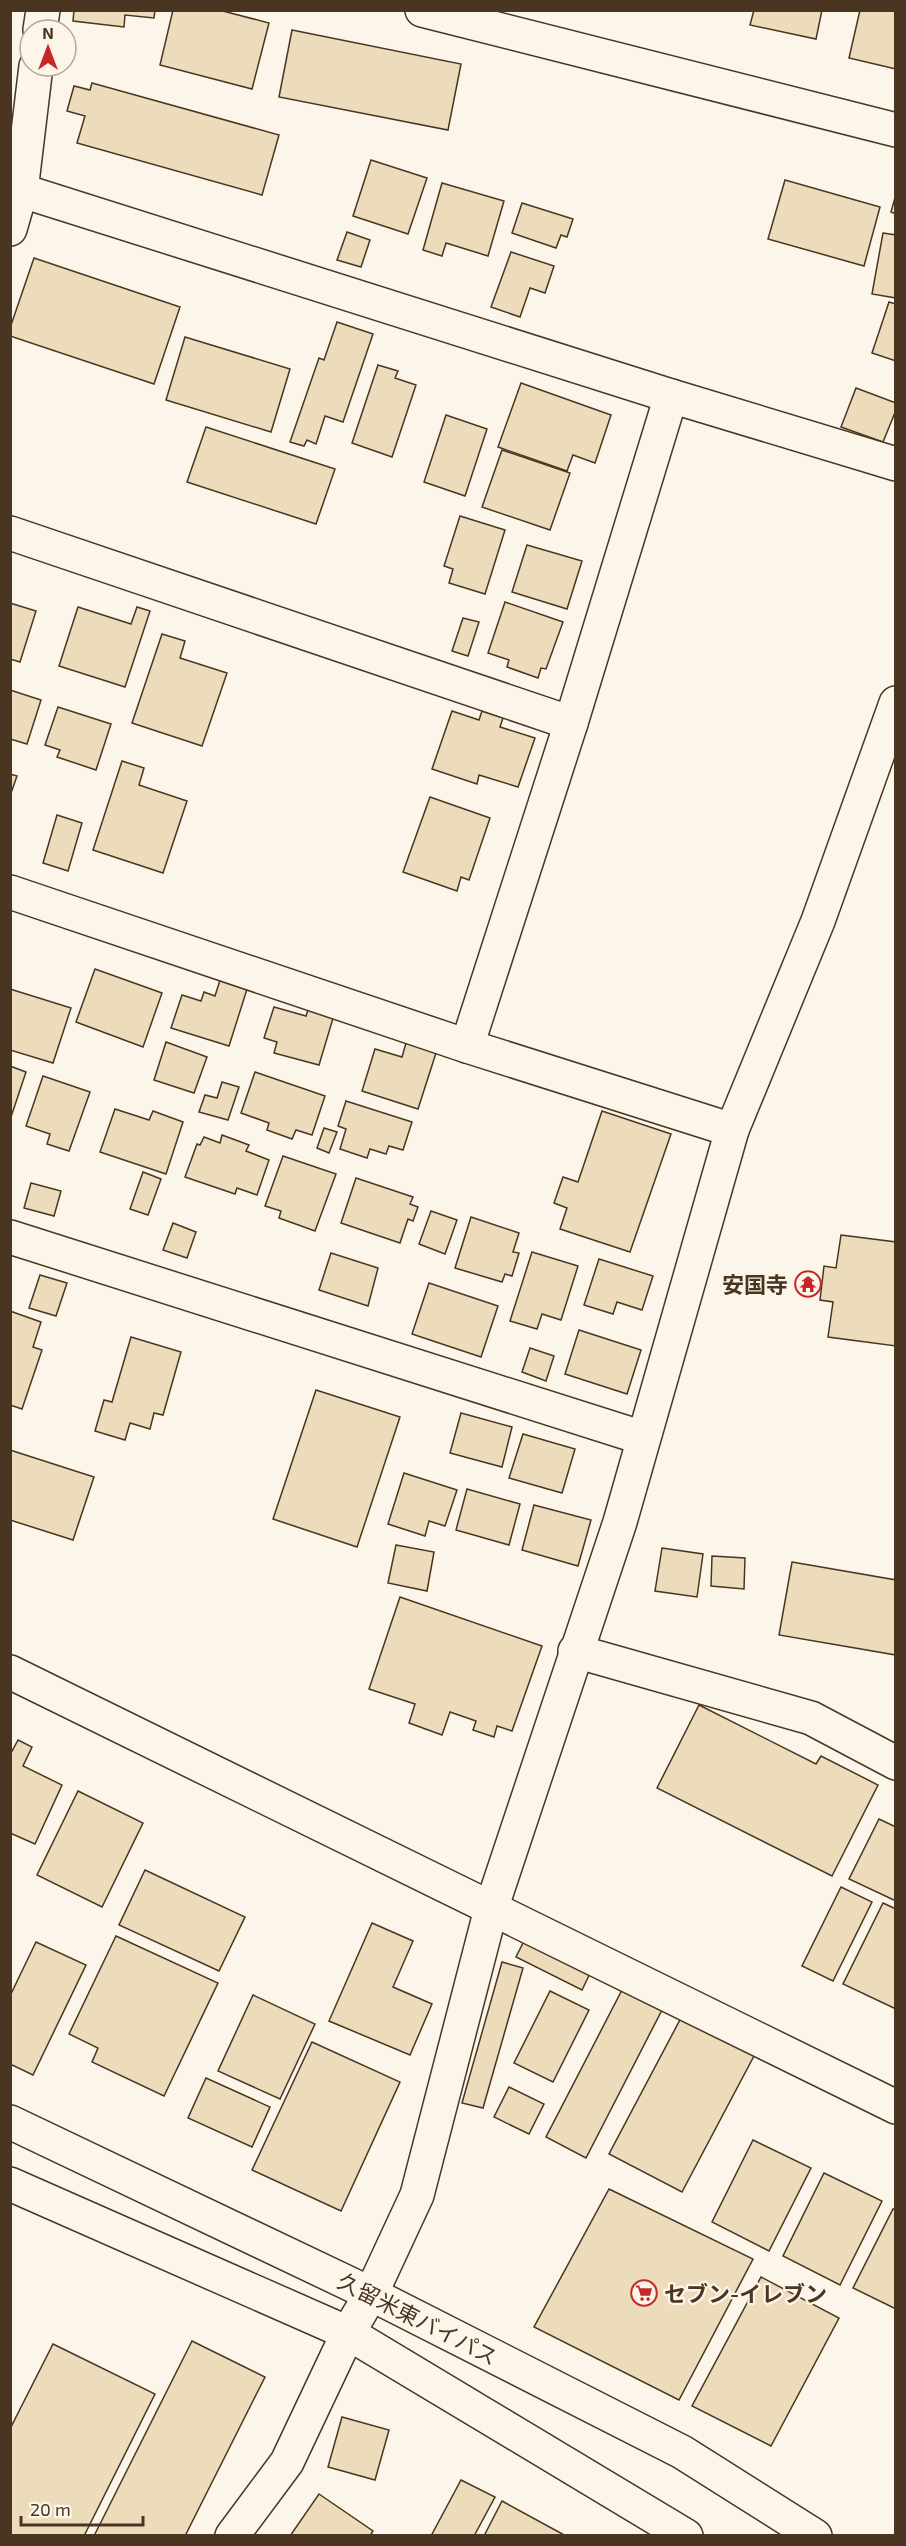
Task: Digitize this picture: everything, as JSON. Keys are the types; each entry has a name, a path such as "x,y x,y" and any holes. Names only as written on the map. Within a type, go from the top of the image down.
{"main road":[{"path":"422,10 896,130"},
{"path":"10,229 34,78"},
{"path":"16,189 671,396 896,464"},
{"path":"467,1046 571,723 671,396"},
{"path":"10,533 571,723"},
{"path":"232,2535 287,2462 348,2333 371,2294 417,2195 491,1909 575,1651 620,1522 732,1130 818,921 896,703"},
{"path":"10,892 467,1046 732,1130"},
{"path":"10,1236 643,1438"},
{"path":"575,1651 811,1718 896,1763"},
{"path":"10,1672 896,2107"},
{"name":"久留米東バイパス","path":"10,2122 371,2294 682,2452 814,2535"},
{"name":"久留米東バイパス","path":"10,2184 348,2333 686,2535"}],"building":[{"path":"74,10 155,10 154,18 125,15 124,27 78,22 78,18 73,18"},
{"path":"173,10 219,10 269,23 252,89 160,65"},
{"path":"754,10 822,10 816,39 750,25"},
{"path":"860,10 896,10 896,69 849,58"},
{"path":"292,30 461,64 448,130 279,97"},
{"path":"92,83 279,135 262,195 77,143 85,116 67,111 74,86 90,90"},
{"path":"371,160 427,178 408,234 353,216"},
{"path":"785,180 880,207 864,266 768,239"},
{"path":"442,183 504,201 488,256 446,243 442,256 423,250"},
{"path":"896,194 896,214 891,212"},
{"path":"522,203 573,219 567,237 561,235 556,248 512,233"},
{"path":"347,232 370,240 361,267 337,260"},
{"path":"883,233 896,235 896,298 872,294"},
{"path":"511,252 554,266 545,293 530,288 520,317 491,307"},
{"path":"34,258 180,307 154,384 10,336 10,328"},
{"path":"889,302 896,304 896,361 872,353"},
{"path":"337,322 373,334 343,422 325,416 316,444 307,440 304,446 290,442 319,358 324,360"},
{"path":"185,337 290,369 271,432 166,400"},
{"path":"378,365 398,371 395,378 416,385 392,457 352,443"},
{"path":"521,383 611,415 595,463 573,455 567,471 498,447"},
{"path":"856,388 896,403 896,410 883,442 841,427"},
{"path":"446,415 487,429 465,496 424,482"},
{"path":"206,427 335,469 316,524 187,482"},
{"path":"502,450 570,473 550,530 482,507"},
{"path":"460,516 505,530 485,594 449,583 453,569 444,566"},
{"path":"527,545 582,561 567,609 512,592"},
{"path":"505,602 563,622 546,669 541,668 538,678 507,667 509,660 488,653"},
{"path":"10,603 36,611 20,662 10,659"},
{"path":"78,607 131,624 137,607 150,611 125,687 59,666"},
{"path":"463,618 479,622 468,656 452,651"},
{"path":"162,634 185,641 180,658 227,673 202,746 132,723"},
{"path":"10,690 41,700 27,744 10,739"},
{"path":"58,707 111,724 96,770 57,757 60,750 45,745"},
{"path":"452,711 479,720 482,711 503,718 500,727 535,738 518,787 479,775 477,784 432,769"},
{"path":"122,761 144,768 139,785 187,801 163,873 93,850"},
{"path":"10,774 17,776 10,796"},
{"path":"430,797 490,818 469,880 461,877 457,891 403,872"},
{"path":"57,815 82,823 68,871 43,863"},
{"path":"95,969 162,993 143,1047 76,1022"},
{"path":"221,977 248,986 229,1046 171,1028 182,995 201,1001 204,992 215,996"},
{"path":"10,989 71,1008 53,1063 10,1050"},
{"path":"274,1007 306,1016 309,1007 334,1015 319,1065 274,1053 277,1042 264,1038"},
{"path":"166,1042 207,1057 194,1093 154,1080"},
{"path":"406,1043 436,1053 418,1109 362,1091 375,1049 402,1057"},
{"path":"10,1066 26,1072 11,1117 10,1117"},
{"path":"255,1072 325,1096 312,1135 296,1130 292,1139 267,1130 269,1123 241,1113"},
{"path":"43,1076 90,1092 69,1151 47,1144 50,1134 26,1126"},
{"path":"222,1082 239,1087 228,1120 199,1112 205,1095 217,1098"},
{"path":"346,1101 412,1122 403,1150 389,1146 386,1154 370,1149 367,1158 340,1149 346,1129 338,1126"},
{"path":"115,1109 149,1120 153,1111 183,1122 166,1174 100,1152"},
{"path":"602,1111 671,1134 630,1252 560,1229 567,1208 554,1203 563,1177 578,1182"},
{"path":"324,1128 337,1132 329,1153 317,1148"},
{"path":"222,1135 249,1145 246,1151 269,1160 257,1195 237,1188 235,1194 185,1177 197,1144 200,1145 204,1137 220,1143"},
{"path":"283,1156 336,1174 315,1231 279,1218 281,1211 265,1206"},
{"path":"143,1172 161,1179 148,1215 130,1209"},
{"path":"356,1178 413,1197 410,1204 418,1207 413,1221 408,1219 400,1243 341,1223"},
{"path":"31,1183 61,1191 54,1216 24,1208"},
{"path":"431,1211 457,1220 445,1254 419,1244"},
{"path":"471,1217 519,1233 513,1252 519,1253 512,1276 505,1274 502,1282 455,1268"},
{"path":"173,1223 196,1232 187,1258 163,1250"},
{"path":"841,1235 896,1242 896,1346 828,1337 833,1302 820,1300 824,1266 836,1268"},
{"path":"532,1252 578,1266 561,1320 542,1314 537,1329 510,1321"},
{"path":"331,1253 378,1268 368,1306 319,1290"},
{"path":"599,1259 653,1276 642,1310 617,1302 613,1314 584,1305"},
{"path":"40,1275 67,1283 56,1316 29,1308"},
{"path":"429,1283 498,1306 481,1357 412,1334"},
{"path":"10,1311 41,1322 33,1347 42,1350 22,1409 10,1405"},
{"path":"579,1330 641,1350 627,1394 565,1374"},
{"path":"131,1337 181,1352 163,1415 154,1413 150,1429 130,1423 125,1440 95,1431 104,1400 112,1402"},
{"path":"530,1348 554,1356 546,1381 522,1372"},
{"path":"316,1390 400,1417 357,1547 273,1519"},
{"path":"461,1413 512,1427 502,1467 450,1453"},
{"path":"523,1434 575,1449 562,1493 509,1478"},
{"path":"10,1450 94,1477 73,1540 10,1520"},
{"path":"404,1473 457,1490 445,1526 429,1521 425,1536 388,1524"},
{"path":"467,1489 520,1504 509,1545 456,1530"},
{"path":"534,1505 591,1520 578,1566 522,1550"},
{"path":"396,1545 434,1552 427,1591 388,1583"},
{"path":"662,1548 703,1554 697,1597 655,1591"},
{"path":"712,1556 745,1558 744,1589 711,1586"},
{"path":"792,1562 896,1580 896,1655 779,1635"},
{"path":"400,1597 542,1646 512,1731 497,1726 494,1737 473,1730 476,1721 450,1712 442,1735 409,1723 415,1704 369,1689"},
{"path":"699,1705 816,1764 821,1756 878,1785 832,1876 657,1788"},
{"path":"18,1740 32,1747 23,1766 62,1785 35,1844 10,1833 10,1755"},
{"path":"78,1791 143,1823 102,1907 37,1875"},
{"path":"879,1819 896,1827 896,1901 849,1879"},
{"path":"145,1870 245,1917 219,1971 119,1925"},
{"path":"841,1887 872,1902 833,1981 802,1966"},
{"path":"883,1903 896,1909 896,2009 843,1984"},
{"path":"372,1923 413,1941 393,1987 432,2004 410,2055 329,2021"},
{"path":"528,1933 594,1965 582,1990 516,1957"},
{"path":"116,1936 218,1983 164,2096 92,2062 98,2048 69,2034"},
{"path":"36,1942 86,1965 33,2075 10,2064 10,1996"},
{"path":"502,1962 523,1968 483,2108 462,2103"},
{"path":"623,1988 663,2008 586,2158 546,2137"},
{"path":"550,1991 589,2010 553,2082 514,2063"},
{"path":"253,1995 315,2024 280,2099 218,2071"},
{"path":"682,2016 755,2054 682,2192 609,2154"},
{"path":"312,2042 400,2082 341,2211 252,2170"},
{"path":"206,2078 270,2107 252,2147 188,2118"},
{"path":"509,2087 544,2104 529,2134 494,2117"},
{"path":"753,2140 811,2168 769,2251 712,2222"},
{"path":"824,2173 882,2201 840,2285 783,2256"},
{"name":"セブン-イレブン","path":"609,2189 753,2259 679,2400 534,2327"},
{"path":"893,2209 896,2210 896,2309 853,2288"},
{"path":"761,2277 839,2318 771,2446 692,2406"},
{"path":"192,2341 265,2377 185,2536 94,2536"},
{"path":"53,2344 155,2394 84,2536 10,2536 10,2429"},
{"path":"342,2417 389,2430 375,2480 328,2467"},
{"path":"461,2480 495,2497 474,2536 431,2536"},
{"path":"319,2494 373,2531 370,2536 290,2536"},
{"path":"502,2501 566,2536 484,2536"}],"place":[{"name":"安国寺","path":"808,1284"},
{"name":"セブン-イレブン","path":"644,2293"}]}
